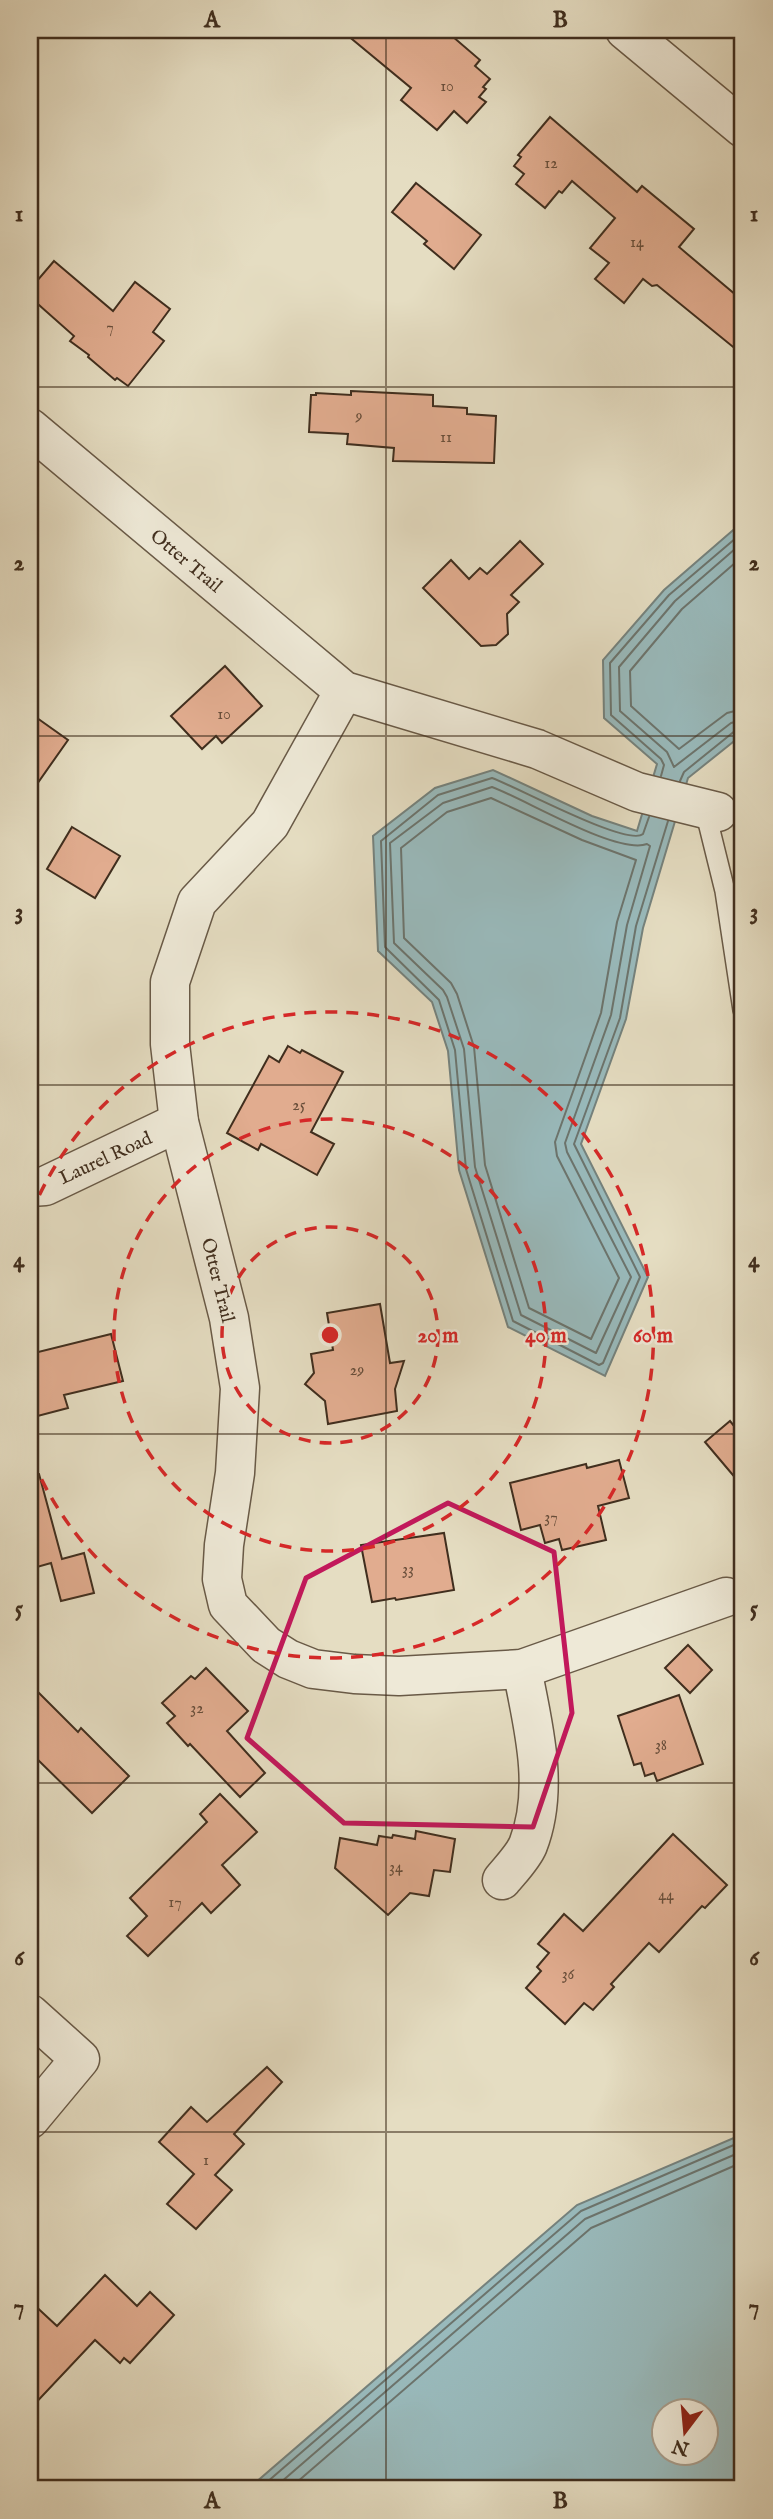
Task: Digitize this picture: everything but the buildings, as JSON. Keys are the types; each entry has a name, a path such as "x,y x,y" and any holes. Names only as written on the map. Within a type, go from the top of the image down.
{"street":[{"path":"625,30 743,128"},
{"name":"Otter Trail","path":"30,428 344,691 537,749 637,792 712,811"},
{"name":"Otter Trail","path":"344,691 270,824 197,902 170,982 170,1044 179,1122 229,1318 240,1388 235,1473 224,1545 222,1579 228,1605 266,1645 288,1659 313,1669 399,1676 522,1669 569,1650 726,1597"},
{"name":"Laurel Road","path":"30,1188 45,1186 179,1122"},
{"path":"502,1880 528,1847 537,1809 538,1751 522,1669"},
{"path":"30,2014 80,2059 30,2119"}],"lane":[{"path":"712,811 743,1010"}],"highlighted area":[{"path":"448,1503 554,1552 572,1713 533,1827 344,1823 247,1738 306,1578"}],"water":[{"path":"739,525 743,525 743,734 688,778 643,928 626,1019 581,1144 648,1277 605,1376 508,1327 459,1170 448,1051 432,1002 378,951 373,836 435,788 493,770 592,816 637,831 657,764 604,718 603,660 664,590"},
{"path":"743,2134 743,2489 248,2489 577,2205"}]}
